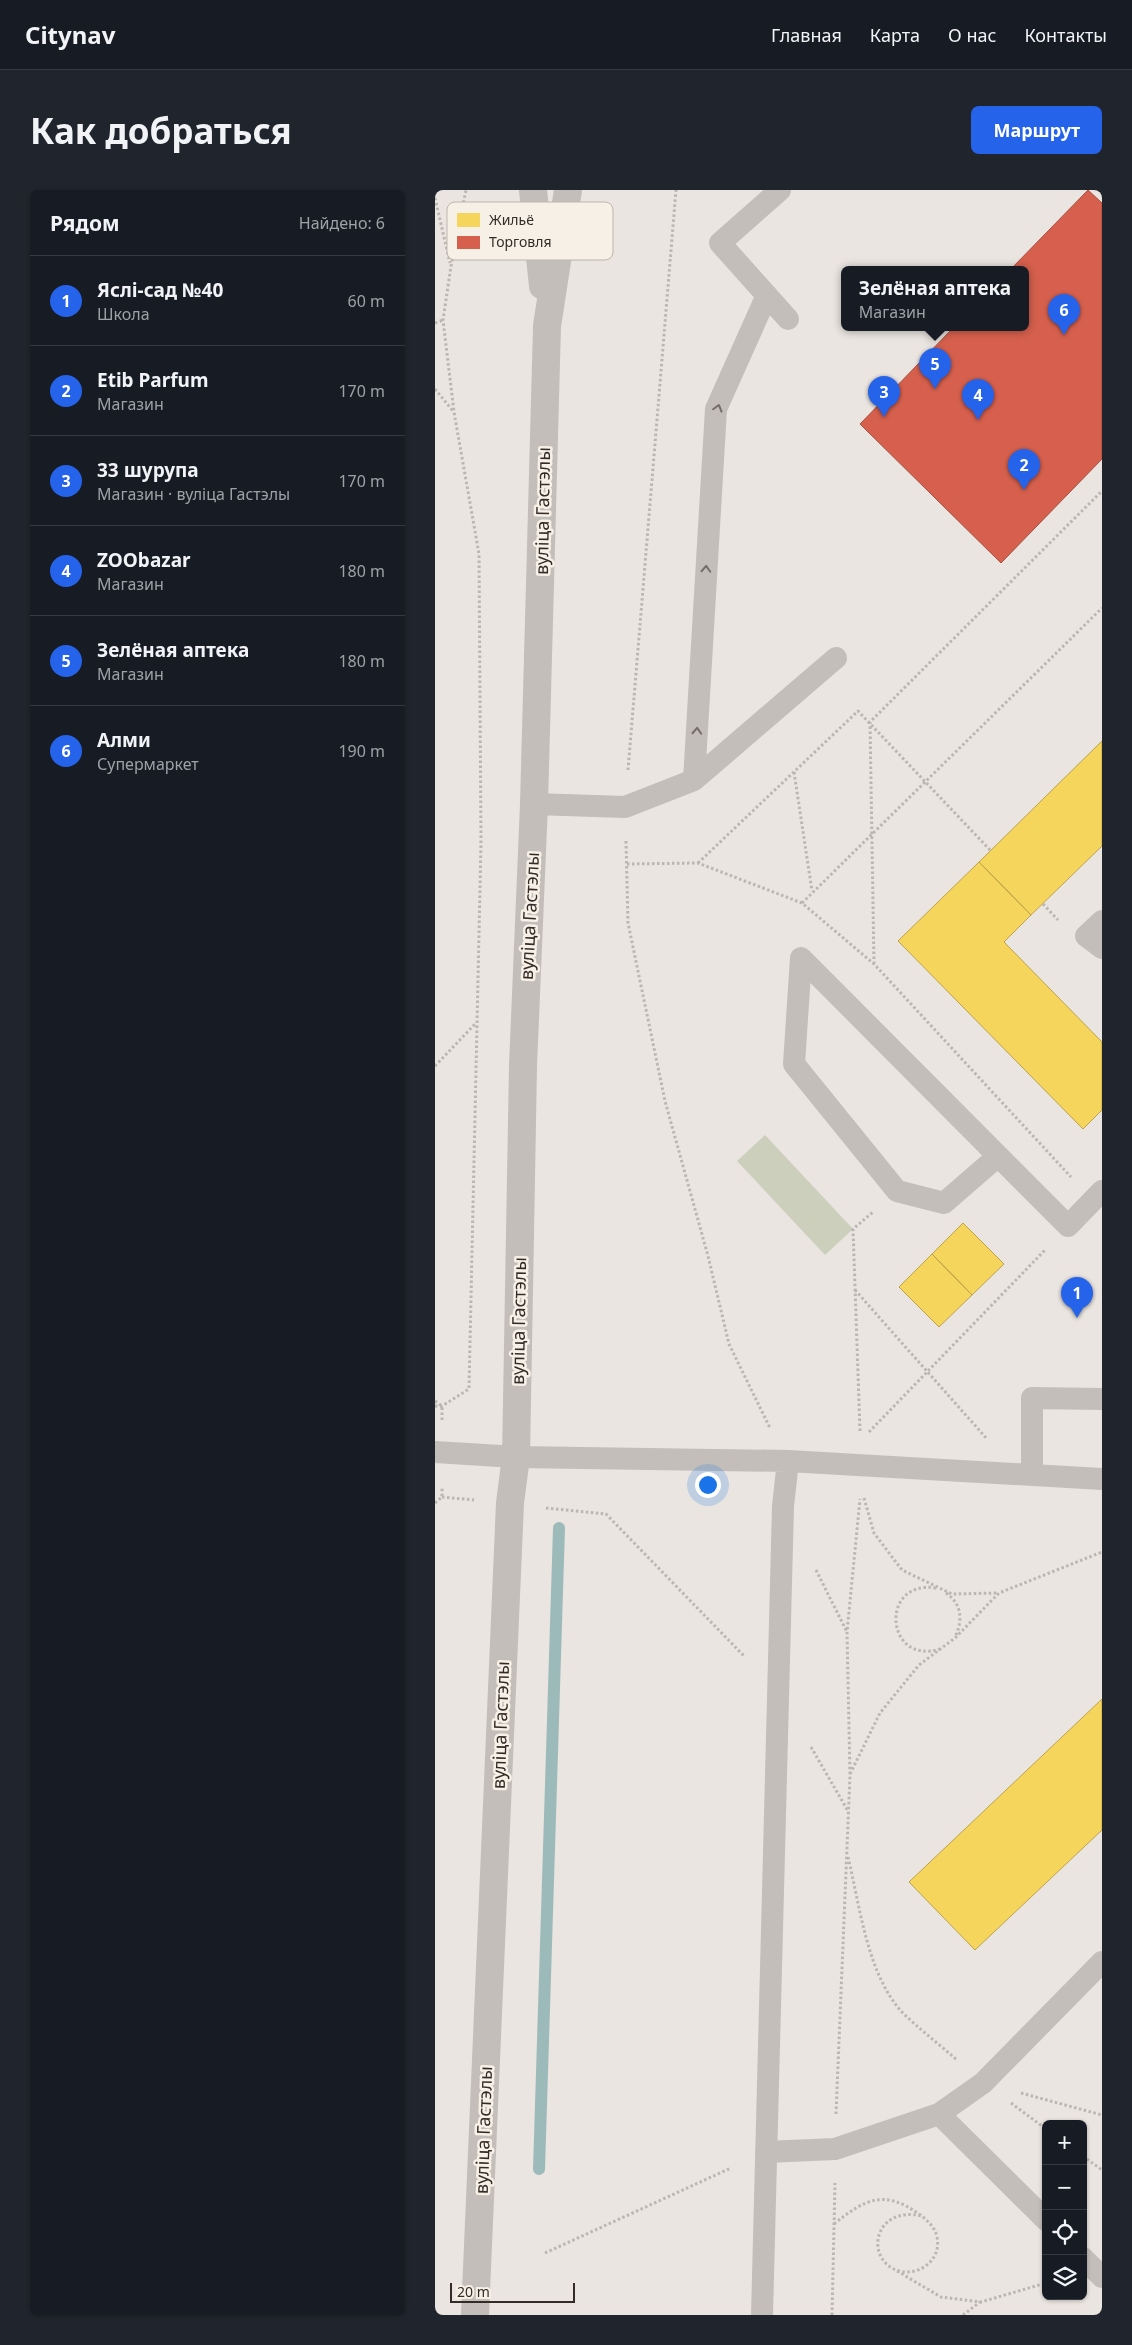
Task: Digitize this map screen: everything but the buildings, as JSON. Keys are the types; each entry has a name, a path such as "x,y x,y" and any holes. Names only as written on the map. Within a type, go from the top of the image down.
{"street":[{"name":"вуліца Гастэлы","path":"540,260 547,326"},
{"name":"вуліца Гастэлы","path":"475,2315 509,1503 516,1457 523,1066 534,804 547,326 557,260"}],"lane":[{"path":"780,190 720,244 789,319"},
{"path":"694,780 716,409 767,295"},
{"path":"534,804 625,807 694,780 836,658"},
{"path":"1102,921 1086,936 1102,948"},
{"path":"997,1157 944,1203 897,1191 794,1064 801,958 997,1157 1069,1226 1102,1190"},
{"path":"1032,1475 1032,1398 1102,1399"},
{"path":"435,1452 516,1457 788,1461 1102,1479"},
{"path":"762,2315 783,1506 788,1461"},
{"path":"766,2152 835,2150 939,2114 983,2082 1102,1962"},
{"path":"939,2114 1042,2216"},
{"path":"1087,2262 1102,2277"}],"path":[{"path":"676,190 625,807 628,924 665,1101 708,1256 729,1344 788,1461"},
{"path":"435,198 447,249"},
{"path":"450,260 451,266"},
{"path":"435,1406 442,1406 469,1389 481,842 479,554 454,412 443,320 452,260"},
{"path":"435,323 443,320"},
{"path":"435,389 454,412"},
{"path":"874,964 870,722 1102,490"},
{"path":"801,903 1102,608"},
{"path":"698,863 858,711 990,850"},
{"path":"794,771 813,892"},
{"path":"435,1066 477,1023"},
{"path":"861,1440 1069,1226"},
{"path":"853,1229 861,1440 857,1465"},
{"path":"855,1289 989,1441"},
{"path":"832,2315 835,2150 850,1775 847,1632 861,1490 875,1533 902,1570 952,1594 999,1593 1102,1552"},
{"path":"540,1507 606,1514 779,1691"},
{"path":"944,1648 930,1652 916,1650 904,1642 896,1629 895,1614 900,1601 912,1591 926,1586 940,1589 952,1597 959,1610 961,1624 955,1638"},
{"path":"850,1775 879,1713 919,1665 944,1648 999,1593"},
{"path":"807,1740 849,1813"},
{"path":"847,1852 871,1955 883,1984 902,2011 983,2082 1042,2126"},
{"path":"983,2082 1102,2116"},
{"path":"545,2253 766,2152"},
{"path":"1087,2159 1102,2170"},
{"path":"835,2224 855,2207 878,2199 902,2202 922,2216 932,2225 937,2237 937,2250 931,2262 920,2270 907,2273 894,2269"},
{"path":"922,2216 909,2213 896,2215 885,2224 879,2236 878,2249 884,2261 941,2298 981,2302"},
{"path":"963,2315 981,2302 1042,2284"}],"green space":[{"path":"765,1135 853,1229 825,1255 737,1161"}],"waterway":[{"path":"539,2169 559,1528"}],"place":[{"name":"Алми","path":"1064,335"},
{"name":"Зелёная аптека","path":"935,389"},
{"name":"33 шурупа","path":"884,417"},
{"name":"ZOObazar","path":"978,420"},
{"name":"Etib Parfum","path":"1024,490"},
{"name":"Яслі-сад №40","path":"1077,1318"}]}
